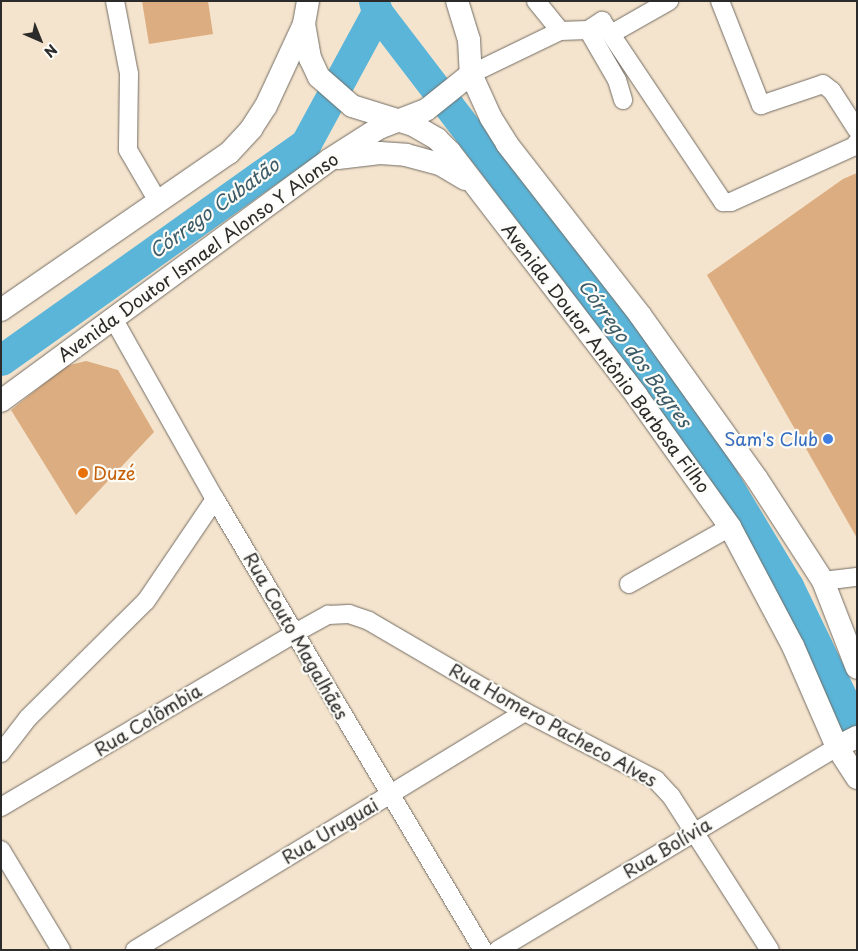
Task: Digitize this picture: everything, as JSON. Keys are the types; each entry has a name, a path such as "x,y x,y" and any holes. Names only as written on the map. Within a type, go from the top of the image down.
{"main road":[{"name":"Avenida Doutor Antônio Barbosa Filho","path":"308,1 304,24 310,58 319,77 352,106 398,121 438,139 479,189 637,396 730,526 793,646 848,742 857,778"},
{"path":"457,1 469,40 471,74 507,144 570,221 667,352 757,479 823,581 857,668"},
{"path":"1,310 30,294 229,153 251,129 266,106 304,24"},
{"name":"Avenida Doutor Ismael Alonso Y Alonso","path":"1,401 114,320 329,160 365,135 426,110 454,90 471,74"},
{"path":"329,160 354,154 406,155 440,164 479,189"},
{"path":"1,298 30,294"}],"street":[{"path":"115,1 129,74 128,150 159,203"},
{"path":"536,1 560,31"},
{"path":"611,34 669,1"},
{"path":"720,1 761,106 823,84 832,91 857,130"},
{"path":"471,74 560,31 588,30 602,21 723,202 731,202 855,146 857,142"},
{"path":"588,30 618,80 623,100"},
{"name":"Rua Couto Magalhães","path":"114,320 215,499 389,795 483,950"},
{"path":"1,753 28,718 146,601 215,499"},
{"path":"629,584 730,526"},
{"path":"823,581 857,577"},
{"name":"Rua Homero Pacheco Alves","path":"295,633 328,615 349,614 369,621 525,712 656,780 671,796 770,950"},
{"name":"Rua Colômbia","path":"1,808 295,633"},
{"name":"Rua Uruguai","path":"135,950 525,712"},
{"name":"Rua Bolívia","path":"498,950 848,742"},
{"path":"1,850 61,950"}],"building":[{"path":"142,1 208,1 213,34 149,44"},
{"name":"Sam's Club","path":"857,173 857,538 707,275 843,179"},
{"name":"Duzé","path":"86,361 118,370 154,432 76,515 11,410 66,366"}],"waterway":[{"name":"Córrego dos Bagres","path":"374,1 377,12 598,301 714,463 788,586 857,729"},
{"name":"Córrego Cubatão","path":"1,360 306,143 377,12"}],"place":[{"name":"Sam's Club","path":"828,439"},
{"name":"Duzé","path":"83,473"}]}
